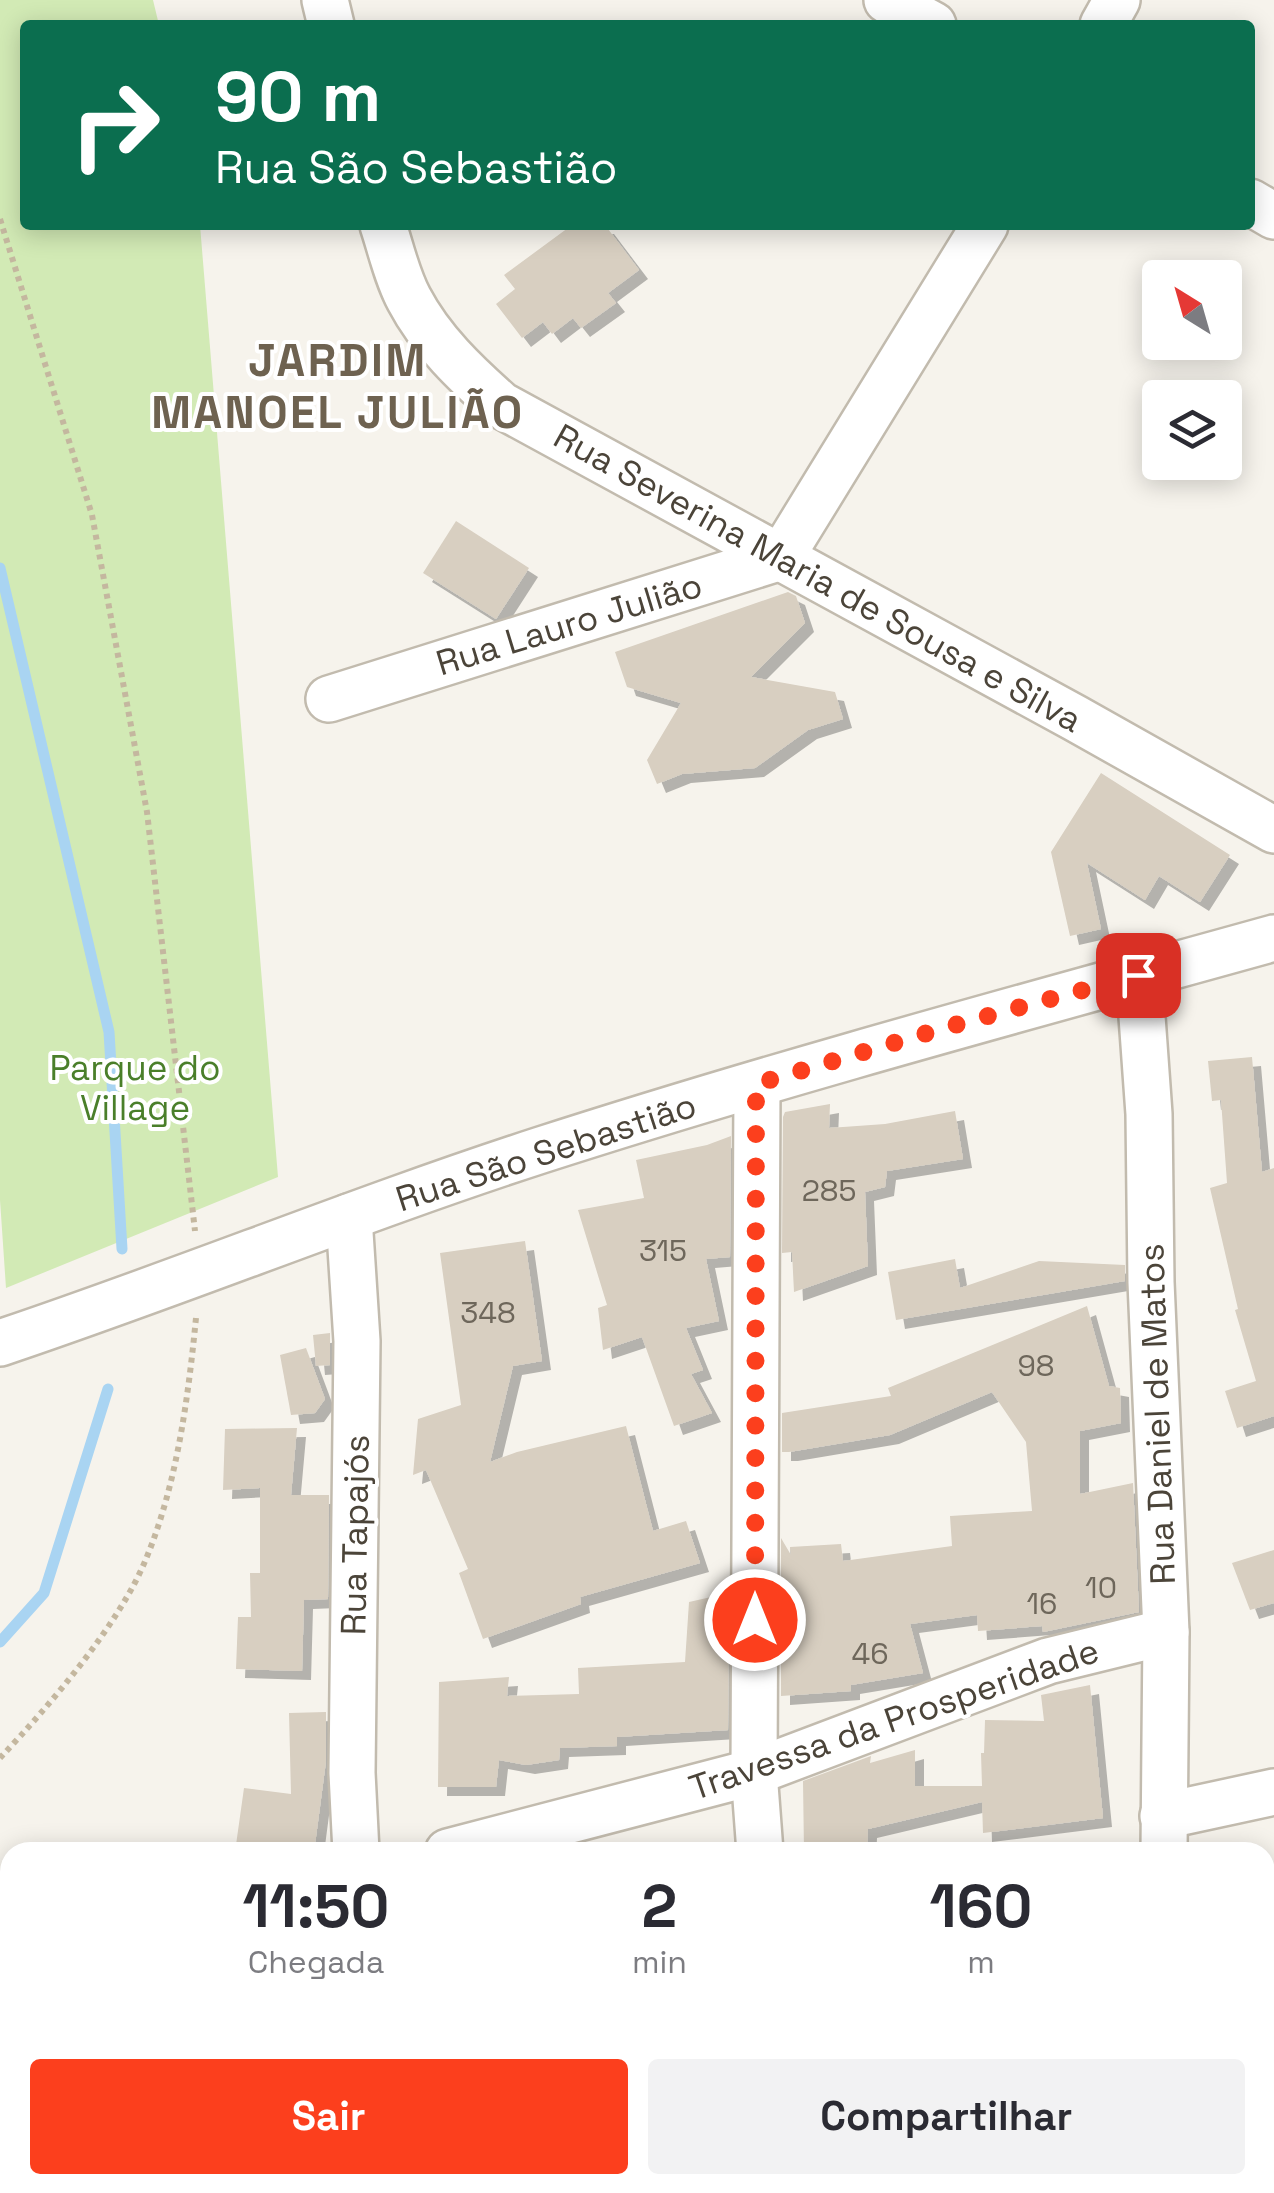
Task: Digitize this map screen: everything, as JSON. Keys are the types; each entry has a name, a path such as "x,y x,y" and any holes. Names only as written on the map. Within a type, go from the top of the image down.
{"street":[{"path":"887,0 923,20"},
{"name":"Rua Severina Maria de Sousa e Silva","path":"385,230 407,297 426,326 447,354 502,404 1274,830"},
{"path":"781,557 982,230"},
{"name":"Rua Lauro Julião","path":"328,699 781,557"},
{"name":"Rua São Sebastião","path":"0,1343 540,1150 944,1028 1274,938"},
{"name":"Rua Daniel de Matos","path":"1138,975 1149,1114 1151,1282 1166,1632 1164,1834"},
{"path":"756,1084 754,1772 759,1842"},
{"name":"Rua Tapajós","path":"349,1217 357,1341 352,1772 356,1842"},
{"name":"Travessa da Prosperidade","path":"486,1842 754,1772 1048,1661 1166,1632"},
{"path":"1164,1834 1274,1792"}],"path":[{"path":"0,219 96,533 147,812 200,1274 172,1478 145,1562 79,1664 0,1758"}],"green space":[{"name":"Parque do Village","path":"0,0 153,0 158,20 20,20 20,230 200,230 278,1177 6,1288 0,1200"}],"building":[{"path":"565,230 609,230 639,270 608,293 616,303 581,328 573,318 552,334 543,322 522,338 496,304 515,289 504,275"},
{"path":"456,521 529,568 496,619 423,573"},
{"path":"788,592 796,596 805,623 751,677 835,692 843,719 808,730 755,768 682,774 657,784 647,760 681,703 627,687 615,652"},
{"path":"1101,773 1230,855 1200,902 1159,876 1145,900 1087,863 1101,929 1070,936 1051,852"},
{"path":"1252,1057 1262,1172 1274,1168 1274,1416 1237,1428 1225,1391 1256,1381 1235,1310 1238,1309 1210,1188 1227,1183 1221,1100 1212,1101 1208,1061"},
{"path":"830,1104 829,1128 885,1124 955,1111 963,1159 887,1171 885,1187 865,1192 868,1266 794,1292 792,1252 782,1253 783,1117 785,1112"},
{"path":"731,1136 730,1257 706,1259 719,1321 686,1328 703,1370 691,1374 712,1413 674,1426 642,1337 603,1350 598,1308 607,1305 578,1210 644,1198 636,1160"},
{"path":"525,1241 542,1361 513,1366 490,1462 626,1426 653,1531 686,1521 700,1563 580,1597 581,1604 483,1639 459,1573 468,1569 426,1470 413,1475 418,1419 461,1405 440,1253"},
{"path":"955,1259 960,1288 1039,1261 1125,1265 1125,1281 896,1320 888,1272"},
{"path":"1087,1306 1109,1386 1120,1388 1121,1423 1080,1431 1080,1494 1133,1483 1139,1612 1043,1632 1042,1626 978,1631 977,1615 910,1624 923,1673 851,1685 851,1691 781,1696 781,1538 791,1555 790,1547 841,1544 843,1561 952,1546 950,1516 1032,1511 1026,1442 992,1392 890,1435 789,1452 782,1452 782,1413 891,1396 888,1388"},
{"path":"330,1333 330,1365 316,1366 313,1335"},
{"path":"306,1348 325,1399 315,1413 291,1415 280,1355"},
{"path":"297,1428 291,1495 329,1495 328,1599 304,1600 302,1671 236,1669 238,1617 251,1617 250,1573 260,1573 260,1488 223,1490 225,1429"},
{"path":"1274,1550 1274,1603 1250,1610 1232,1563"},
{"path":"729,1593 728,1730 617,1737 617,1746 560,1748 559,1760 526,1765 499,1760 496,1787 438,1787 439,1682 509,1677 507,1696 579,1694 578,1668 685,1662 689,1602"},
{"path":"1090,1685 1103,1818 983,1833 982,1802 868,1829 867,1842 804,1842 803,1781 871,1756 870,1763 915,1750 915,1786 982,1786 985,1720 1044,1721 1041,1695"},
{"path":"326,1712 326,1761 315,1842 236,1842 244,1788 291,1794 289,1713"}],"waterway":[{"path":"0,568 109,1032 122,1249"},
{"path":"0,1642 44,1593 108,1389"}],"district":[{"name":"JARDIM MANOEL JULIÃO","path":"338,386"}],"route":[{"path":"755,1620 756,1084 1138,975"}]}
